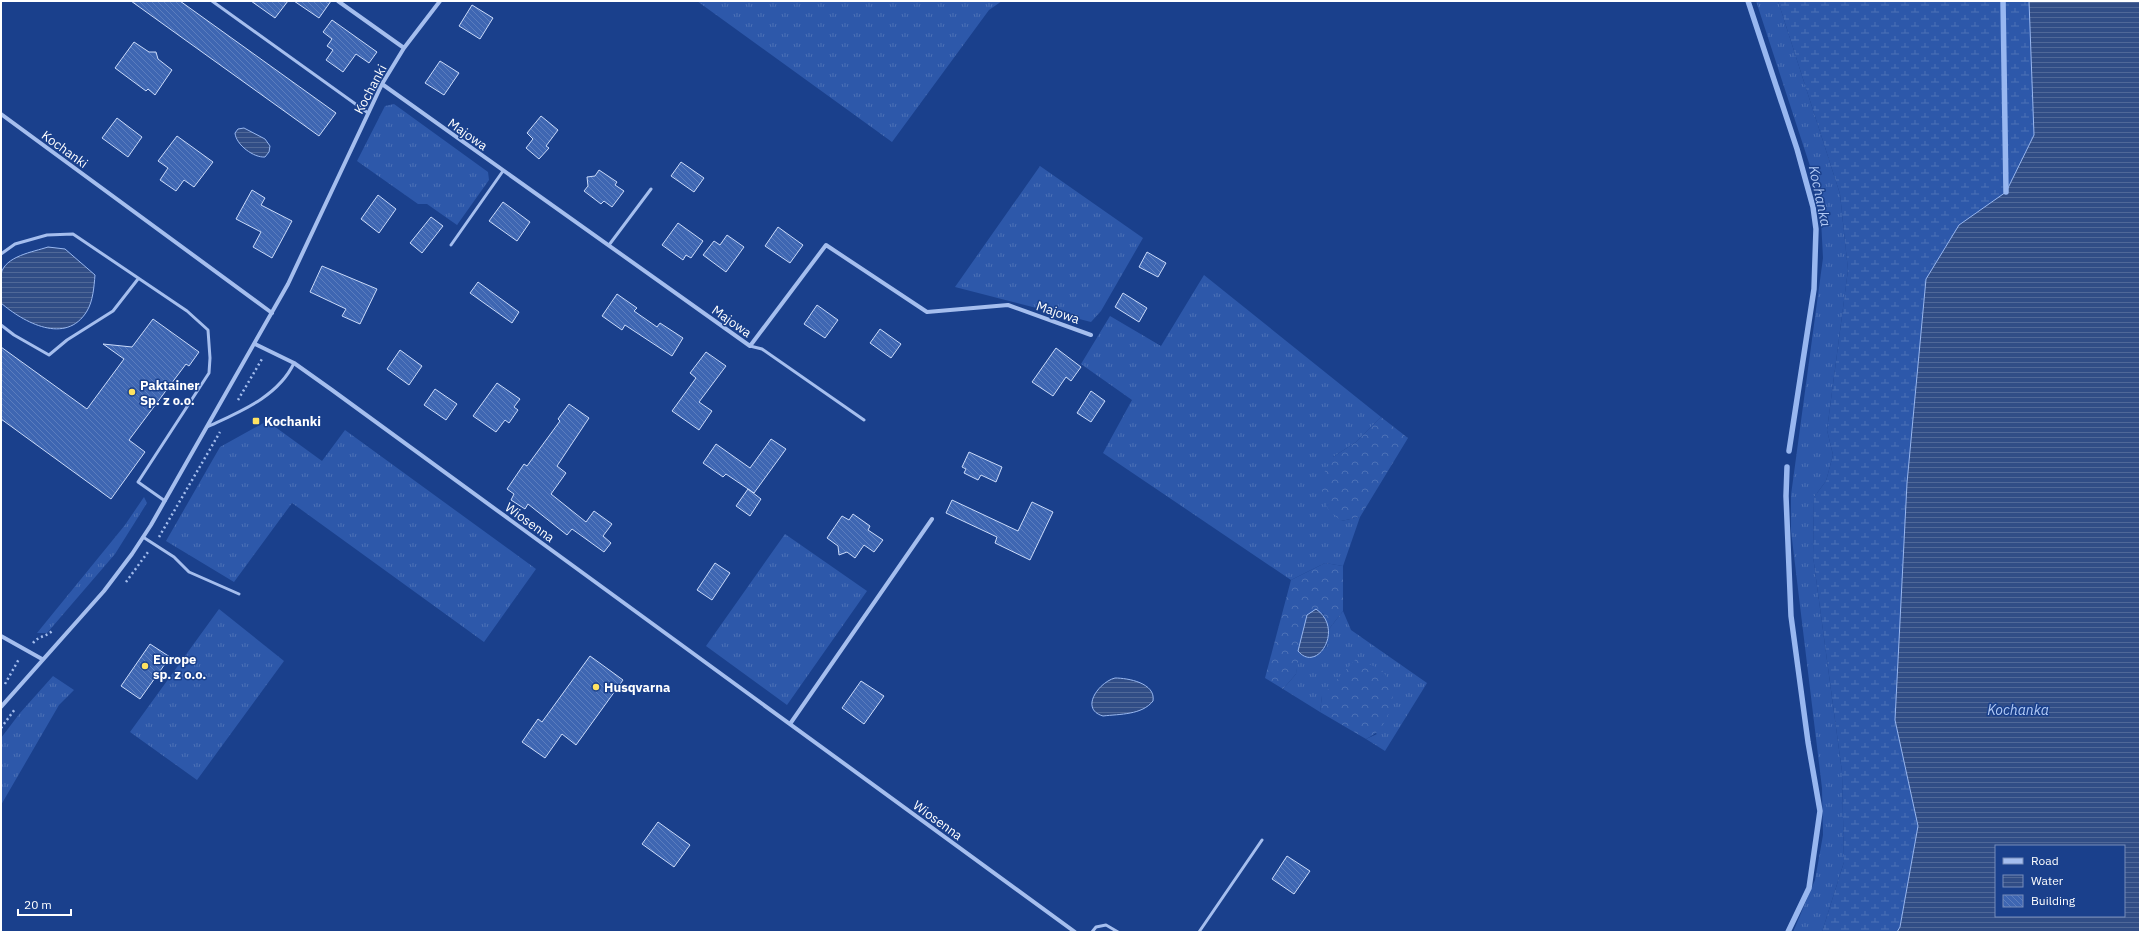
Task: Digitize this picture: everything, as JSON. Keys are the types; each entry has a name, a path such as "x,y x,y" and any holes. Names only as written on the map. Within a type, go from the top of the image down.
{"street":[{"path":"338,1 404,48"},
{"name":"Kochanki","path":"1,707 42,659 104,591 143,537 166,501 288,284 382,84 404,48 440,1"},
{"name":"Majowa","path":"382,84 750,346 826,245 927,312 1008,305 1091,335"},
{"name":"Kochanki","path":"1,114 272,313"},
{"name":"Wiosenna","path":"255,344 294,363 1075,932"},
{"path":"790,724 932,519"},
{"path":"1,636 42,659"}],"lane":[{"path":"212,1 368,113"},
{"path":"451,245 503,171"},
{"path":"609,246 651,189"},
{"path":"1,254 14,244 47,235 73,234 198,319 208,330 210,343 209,373 138,482 166,501"},
{"path":"1,324 14,334 49,355 67,340 113,311 138,279"},
{"path":"750,346 762,349 864,420"},
{"path":"208,427 250,406 279,386 288,375 294,363"},
{"path":"143,537 174,557 189,572 239,594"},
{"path":"1199,932 1262,840"},
{"path":"1092,932 1096,927 1106,925 1118,932"}],"path":[{"path":"1,689 9,679 14,665 39,636 48,635 53,629"}],"green space":[{"path":"697,1 1002,1 989,10 892,142"},
{"path":"1756,1 1778,1 1840,194 1848,270 1827,430 1833,455 1826,481 1814,497 1813,556 1842,772 1844,862 1822,932 1793,932 1815,880 1823,835 1822,788 1791,531 1791,495 1823,258 1821,219 1810,166"},
{"path":"1778,1 2029,1 2034,135 2006,192 1959,225 1926,279 1907,483 1895,720 1918,826 1900,927 1897,932 1822,932 1844,862 1842,772 1813,556 1814,497 1826,481 1833,455 1827,430 1848,270 1840,194"},
{"path":"394,104 488,172 489,180 457,225 427,204 418,204 357,161 385,106"},
{"path":"1040,166 1143,238 1101,311 1091,322 955,287"},
{"path":"1204,275 1381,417 1356,442 1333,457 1341,521 1360,517 1343,566 1325,563 1291,580 1103,453 1132,400 1081,364 1110,316 1161,346"},
{"path":"1381,417 1408,438 1360,517 1341,521 1328,509 1319,482 1333,457 1356,442"},
{"path":"267,421 322,461 345,430 536,569 484,642 292,503 234,582 166,541 220,447"},
{"path":"144,497 147,503 115,554 47,633 37,633 125,525"},
{"path":"785,534 867,591 787,705 706,646"},
{"path":"1325,563 1343,566 1343,611 1329,629 1323,613 1304,625 1296,674 1283,689 1265,678 1291,580"},
{"path":"219,609 284,661 197,780 130,732"},
{"path":"1343,611 1351,630 1427,683 1385,751 1366,739 1377,734 1322,696 1320,712 1283,689 1296,674 1298,651 1307,656 1319,654 1327,646 1329,629"},
{"path":"1356,659 1381,669 1395,688 1389,711 1383,724 1379,730 1366,739 1320,712 1322,696"},
{"path":"53,676 74,690 59,705 1,805 1,738 20,713"}],"water":[{"name":"Kochanka","path":"2029,1 2140,1 2140,932 1897,932 1900,927 1918,826 1895,720 1907,483 1926,279 1959,225 2006,192 2034,135"},
{"path":"244,128 265,139 270,146 269,152 265,157 261,157 246,150 236,138 235,133 238,129"},
{"path":"48,247 65,249 95,275 92,298 87,311 78,321 68,327 56,329 32,323 1,303 1,274 8,263 20,256"},
{"path":"1316,609 1324,617 1328,627 1328,637 1325,646 1320,653 1313,657 1305,657 1298,651 1307,615"},
{"path":"1115,678 1127,679 1146,686 1153,695 1153,701 1143,709 1130,713 1103,716 1096,713 1092,708 1094,696 1103,685 1109,680"}],"building":[{"path":"131,1 180,1 336,113 319,136"},
{"path":"251,1 288,1 275,18"},
{"path":"294,1 331,1 319,18"},
{"path":"472,5 493,18 480,39 459,26"},
{"path":"332,20 377,52 369,63 356,54 343,72 326,60 333,50 327,46 332,39 323,32"},
{"path":"134,42 149,52 156,52 158,59 172,70 155,95 148,89 146,91 115,68"},
{"path":"440,61 459,73 444,95 425,83"},
{"path":"541,116 558,130 546,146 549,148 539,159 526,148 533,139 527,133"},
{"path":"117,118 142,137 128,157 102,138"},
{"path":"177,136 213,162 194,187 184,180 176,191 160,180 168,168 158,161"},
{"path":"681,162 704,178 694,192 671,176"},
{"path":"599,170 617,182 615,185 624,191 612,207 604,201 601,204 584,191 588,186 587,177 595,176"},
{"path":"252,190 265,198 261,205 292,221 272,258 253,247 261,232 236,219"},
{"path":"378,195 396,209 379,233 361,219"},
{"path":"503,202 530,222 517,241 489,221"},
{"path":"431,217 443,226 422,253 410,243"},
{"path":"678,223 703,241 691,258 686,255 683,260 662,245"},
{"path":"778,227 803,245 790,263 765,246"},
{"path":"727,235 744,247 726,272 703,255 714,241 720,245"},
{"path":"1147,252 1166,263 1158,277 1139,267"},
{"path":"322,266 377,289 360,324 342,316 346,309 310,292"},
{"path":"478,282 519,312 512,323 470,293"},
{"path":"1123,293 1147,308 1139,322 1115,307"},
{"path":"617,294 637,308 634,311 657,327 660,323 683,338 672,356 625,325 622,330 602,316"},
{"path":"817,305 838,320 825,338 804,324"},
{"path":"153,319 199,352 189,366 186,364 129,440 145,452 111,499 1,419 1,347 87,409 124,359 103,344 132,347"},
{"path":"880,329 901,344 891,358 870,343"},
{"path":"1056,348 1081,367 1071,381 1066,377 1053,396 1032,382"},
{"path":"400,350 422,366 409,385 387,369"},
{"path":"706,352 726,366 699,402 712,411 699,430 672,411 696,378 690,373"},
{"path":"497,383 520,399 514,407 518,410 509,423 505,420 496,432 473,416"},
{"path":"435,389 457,404 446,420 424,405"},
{"path":"1091,391 1105,401 1091,422 1077,413"},
{"path":"569,404 589,418 557,466 566,473 551,494 586,522 594,511 612,524 603,536 611,543 604,552 572,529 567,535 528,504 525,509 511,500 514,494 507,489 524,464 527,466 560,421 558,419"},
{"path":"771,439 786,449 754,493 726,474 723,477 703,463 716,444 750,468"},
{"path":"969,452 1002,467 996,482 981,475 978,480 964,473 966,469 962,467"},
{"path":"748,489 761,499 750,516 736,506"},
{"path":"952,500 1018,531 1032,502 1053,512 1030,560 995,543 997,537 946,513"},
{"path":"853,514 870,526 868,530 883,540 874,552 864,545 855,558 847,552 839,555 838,546 827,538 842,516 849,520"},
{"path":"715,563 730,573 712,600 697,590"},
{"path":"150,644 170,657 140,699 121,686"},
{"path":"590,656 623,680 576,745 562,734 545,758 522,742 538,719 542,722"},
{"path":"861,681 884,696 864,724 842,708"},
{"path":"658,822 690,845 674,867 642,844"},
{"path":"1287,856 1310,871 1294,894 1272,879"}],"waterway":[{"name":"Kochanka","path":"1748,1 1797,149 1813,207 1816,229 1814,289 1789,451"},
{"path":"2003,1 2006,192"},
{"name":"Kochanka","path":"1787,467 1786,496 1791,616 1808,742 1820,811 1809,888 1788,932"}],"place":[{"name":"Paktainer Sp. z o.o.","path":"132,392"},
{"name":"Kochanki","path":"256,421"},
{"name":"Europe sp. z o.o.","path":"145,666"},
{"name":"Husqvarna","path":"596,687"}]}
